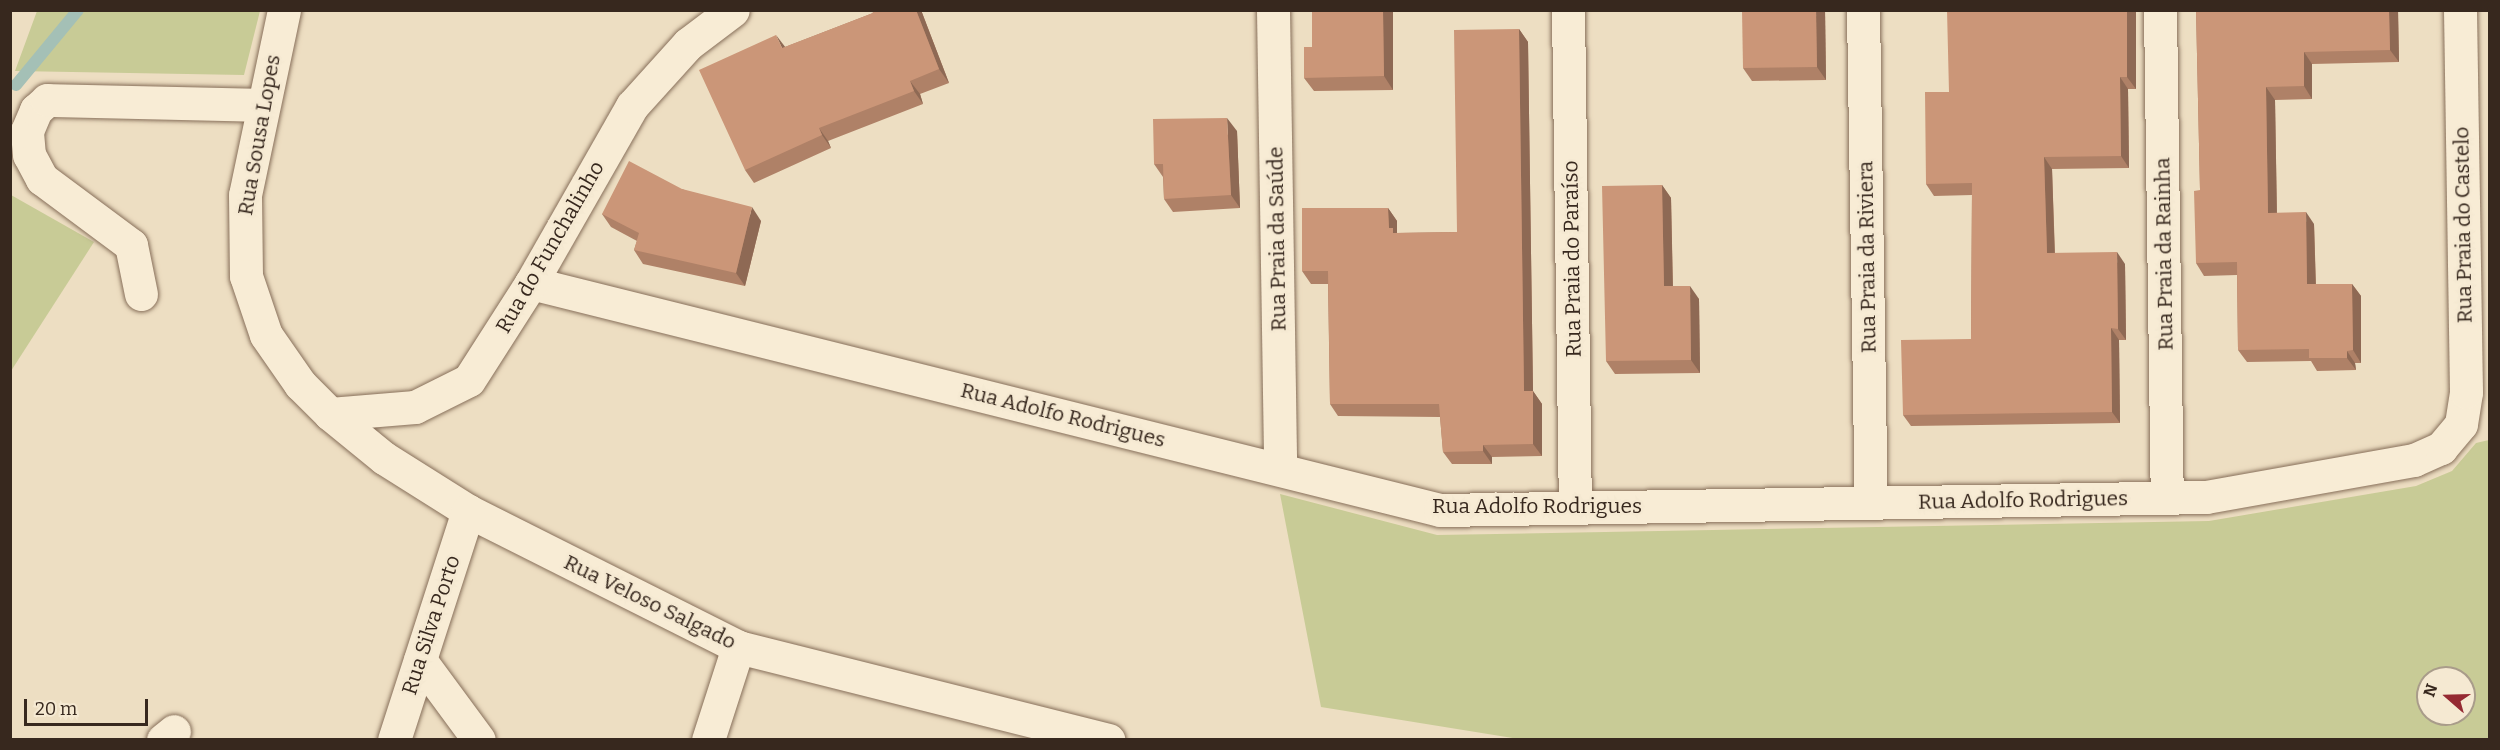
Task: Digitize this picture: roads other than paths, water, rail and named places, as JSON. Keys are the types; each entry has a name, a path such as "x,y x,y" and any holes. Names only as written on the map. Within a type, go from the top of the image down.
{"street":[{"name":"Rua Sousa Lopes","path":"284,10 261,105 245,195 246,276 266,335 300,384 330,414"},
{"name":"Rua do Funchalinho","path":"330,414 416,407 454,391 482,364 632,106 682,50 733,10"},
{"name":"Rua Praia da Saúde","path":"1273,10 1280,468"},
{"name":"Rua Praia do Paraíso","path":"1568,10 1575,508"},
{"name":"Rua Praia da Riviera","path":"1863,10 1871,503"},
{"name":"Rua Praia da Rainha","path":"2160,10 2167,498"},
{"name":"Rua Praia do Castelo","path":"2453,437 2461,424 2466,392 2460,10"},
{"path":"141,294 131,245 63,196 38,171 29,156 27,131 36,110 47,100 261,105"},
{"name":"Rua Adolfo Rodrigues","path":"531,283 1280,468 1440,510 2206,497 2414,460 2441,448 2453,437"},
{"name":"Rua Veloso Salgado","path":"330,414 384,458 468,511 738,648 1109,740"},
{"name":"Rua Silva Porto","path":"394,740 468,511"},
{"path":"708,740 738,648"},
{"path":"420,660 479,740"}],"waterway":[{"path":"16,85 78,10"}]}
